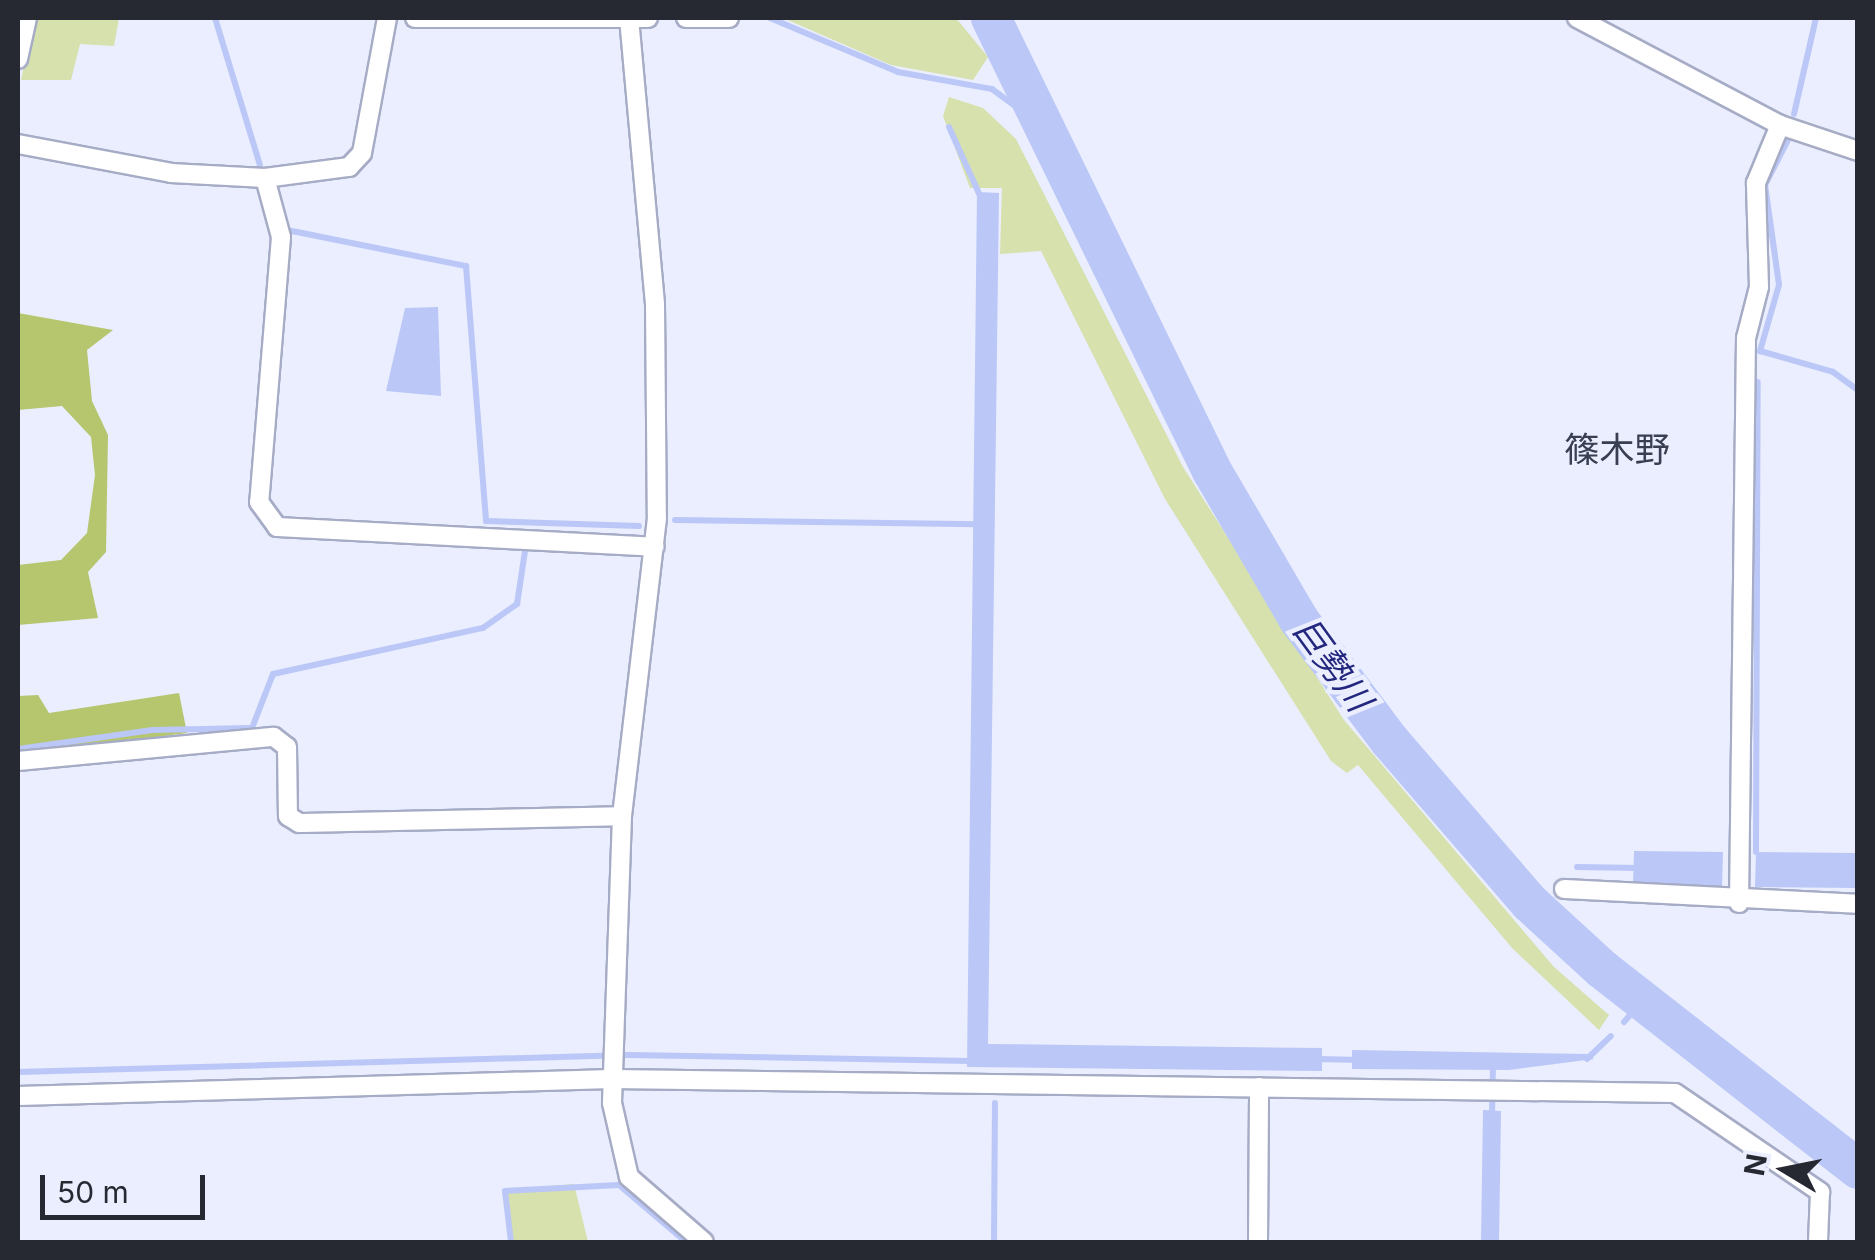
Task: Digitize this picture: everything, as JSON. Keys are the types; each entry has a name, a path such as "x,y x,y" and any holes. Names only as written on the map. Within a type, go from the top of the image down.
{"street":[{"path":"18,59 26,18"},
{"path":"18,144 171,173 265,178 349,166 362,153 387,18"},
{"path":"415,18 648,18"},
{"path":"628,18 656,305 654,547 622,816 612,1078 629,1177 704,1242"},
{"path":"686,18 728,20"},
{"path":"1578,18 1780,125 1858,150"},
{"path":"1739,903 1746,338 1759,286 1756,184 1780,125"},
{"path":"265,178 281,237 259,502 277,527 654,547"},
{"path":"18,760 274,737 287,747 288,816 300,824 622,816"},
{"path":"1564,889 1739,903 1858,904"},
{"path":"18,1096 612,1078 1493,1089 1692,1098 1820,1192 1818,1242"},
{"path":"1258,1242 1260,1087"}],"green space":[{"path":"34,18 119,18 114,46 80,44 71,80 21,80"},
{"path":"783,18 956,18 988,57 973,80 891,65"},
{"path":"949,97 983,108 1016,139 1183,467 1344,720 1554,967 1609,1015 1599,1030 1512,948 1358,765 1347,773 1331,761 1165,499 1041,251 1000,254 1002,188 970,188 943,116"},
{"path":"18,313 113,330 87,350 92,401 108,435 106,552 88,572 98,618 18,625 18,565 61,560 87,533 95,475 91,437 62,406 18,410"},
{"path":"179,693 187,733 18,755 18,696 38,695 49,713"},
{"path":"574,1184 588,1242 510,1242 502,1190"}],"water":[{"path":"977,192 999,193 988,1044 1322,1048 1322,1071 967,1067"},
{"path":"438,307 441,396 386,391 405,308"},
{"path":"1634,851 1723,852 1722,887 1633,885"},
{"path":"1756,852 1857,853 1857,888 1755,887"},
{"path":"1352,1050 1588,1054 1594,1059 1509,1070 1352,1069"},
{"path":"1483,1110 1501,1111 1499,1242 1481,1242"}],"waterway":[{"path":"215,18 260,165"},
{"path":"770,18 898,72 992,89 1049,131"},
{"name":"巨勢川","path":"991,18 1212,471 1299,620 1390,741 1530,903 1602,969 1858,1169"},
{"path":"1794,114 1816,18"},
{"path":"949,127 982,200"},
{"path":"1788,140 1765,185 1779,285 1760,351 1833,372 1858,390"},
{"path":"287,230 466,266 486,521 639,526"},
{"path":"1756,852 1758,382"},
{"path":"675,520 978,524"},
{"path":"18,749 153,730 252,728 273,674 483,628 517,604 525,551"},
{"path":"1577,867 1641,868"},
{"path":"1624,1022 1642,1001"},
{"path":"1587,1059 1611,1036"},
{"path":"18,1072 629,1055 971,1061"},
{"path":"1317,1059 1360,1060"},
{"path":"1492,1116 1493,1064"},
{"path":"994,1242 995,1103"},
{"path":"511,1242 505,1191 619,1185 686,1242"}],"district":[{"name":"篠木野","path":"1617,449"}]}
